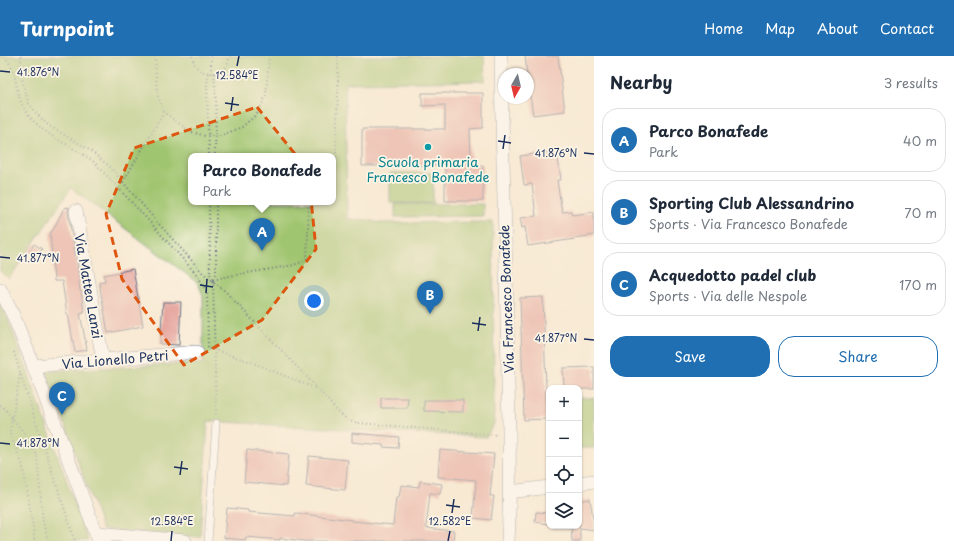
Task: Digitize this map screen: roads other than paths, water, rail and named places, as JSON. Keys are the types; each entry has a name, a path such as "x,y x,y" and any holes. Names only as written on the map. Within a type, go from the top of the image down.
{"street":[{"name":"Via Francesco Bonafede","path":"501,56 510,435 508,541"},
{"name":"Via Matteo Lanzi","path":"76,211 103,360"},
{"path":"0,289 33,366 98,537 185,541"},
{"name":"Via Lionello Petri","path":"33,366 197,352"},
{"path":"582,483 594,481"},
{"path":"510,492 546,487"}],"lane":[{"path":"208,541 216,424"}],"place":[{"name":"Scuola primaria Francesco Bonafede","path":"428,147"},
{"name":"Parco Bonafede","path":"262,251"},
{"name":"Sporting Club Alessandrino","path":"430,314"},
{"name":"Acquedotto padel club","path":"62,415"}]}
